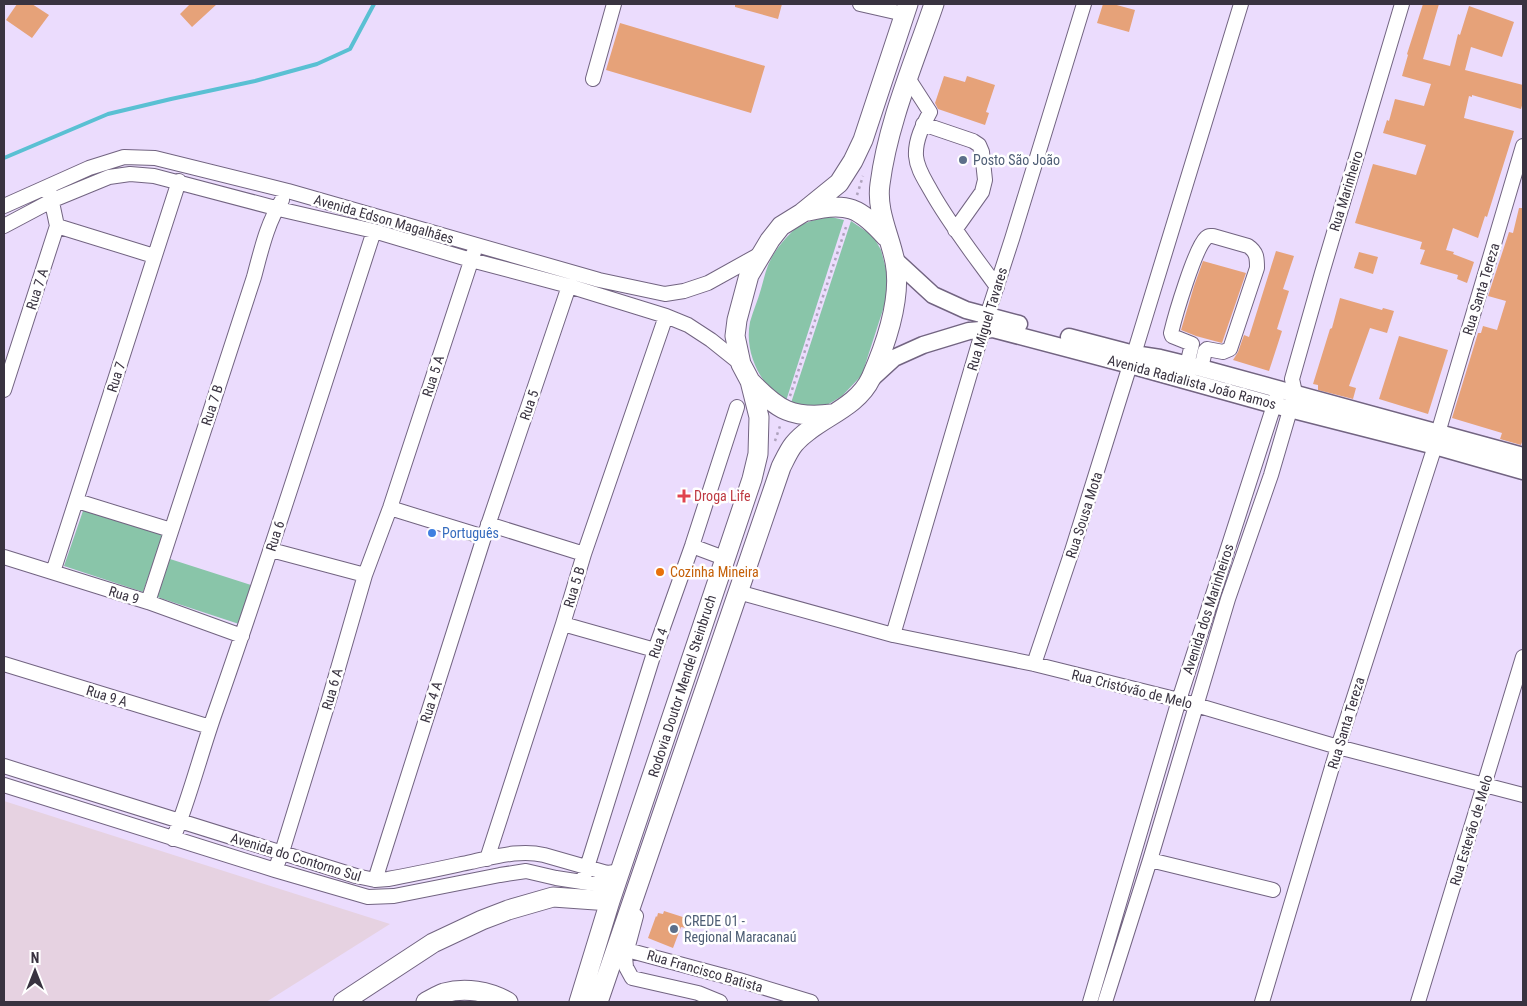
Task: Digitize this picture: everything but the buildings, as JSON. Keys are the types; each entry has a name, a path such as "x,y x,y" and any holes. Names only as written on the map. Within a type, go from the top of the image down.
{"highway":[{"name":"Rodovia Doutor Mendel Steinbruch","path":"598,1002 781,466 795,444 832,414 848,406 870,380 893,316 897,292 897,276 895,260 881,212 879,186 894,119 934,4"},
{"path":"802,213 839,183 853,161 863,140 906,9"},
{"path":"802,213 830,206 852,209 864,215 889,240"},
{"name":"Rodovia Doutor Mendel Steinbruch","path":"579,1002 621,868 752,478 758,454 759,417 750,381 741,364 735,336 737,320 749,275 770,240 781,226 802,213"},
{"path":"750,381 767,399 785,411 812,416 832,414"},
{"path":"343,1002 433,943 482,920 508,910 553,897 612,897"},
{"path":"426,1002 442,994 464,990 485,993 508,1002"}],"main road":[{"name":"Avenida Radialista João Ramos","path":"895,260 933,295 966,310 993,329 1132,359 1274,405 1289,393"},
{"name":"Avenida Radialista João Ramos","path":"870,380 894,358 923,345 969,331 985,323"},
{"name":"Avenida Radialista João Ramos","path":"1132,359 1160,358 1289,393 1436,440 1523,471"},
{"name":"Avenida Radialista João Ramos","path":"1436,440 1523,456"}],"street":[{"path":"593,79 614,4"},
{"path":"860,4 906,9"},
{"name":"Rua Miguel Tavares","path":"893,635 996,286 1084,4"},
{"name":"Rua Sousa Mota","path":"1034,664 1071,554 1241,4"},
{"name":"Rua Marinheiro","path":"1289,393 1322,273 1402,4"},
{"path":"908,78 930,112 918,137 916,156 920,172 955,230 996,286"},
{"path":"923,124 973,141 979,145 982,152 984,180 982,192 970,212 955,230"},
{"name":"Rua Santa Tereza","path":"1262,1002 1338,747 1436,440 1523,146"},
{"name":"Avenida Edson Magalhães","path":"6,222 89,168 124,157 141,157 155,158 288,191 599,280 664,294 708,283 763,252"},
{"name":"Avenida Edson Magalhães","path":"4,206 115,176 141,174 179,181 276,208 374,231 471,260 570,286 666,316 688,325 711,340 741,364"},
{"name":"Rua 7","path":"53,572 179,181"},
{"name":"Rua 7 B","path":"148,602 254,277 267,231 276,208 288,191"},
{"name":"Rua 7 A","path":"4,390 57,226 51,194"},
{"path":"57,226 154,256"},
{"name":"Rua 6","path":"173,839 271,550 374,231"},
{"path":"1208,236 1248,246 1256,254 1257,268 1230,349 1223,352 1207,349 1194,366 1192,344 1172,336 1171,333 1197,252 1208,236"},
{"name":"Rua 5 A","path":"390,508 476,244"},
{"name":"Rua 5","path":"486,531 570,286"},
{"name":"Rua 5 B","path":"487,859 584,554 666,316"},
{"name":"Avenida dos Marinheiros","path":"1105,1002 1150,860 1228,599 1271,475 1289,393"},
{"name":"Avenida dos Marinheiros","path":"1090,1002 1179,700 1274,405"},
{"name":"Rua 4","path":"585,874 655,650 692,546 737,407"},
{"path":"1252,470 1271,475"},
{"path":"77,501 171,530"},
{"path":"390,508 584,554"},
{"name":"Rua 6 A","path":"275,870 328,703 365,576 390,508"},
{"name":"Rua 4 A","path":"375,880 486,531"},
{"path":"692,546 724,558"},
{"path":"271,550 365,576"},
{"name":"Rua 9","path":"4,557 148,602 242,636"},
{"name":"Rua Cristóvão de Melo","path":"738,592 893,635 1034,664 1179,700 1338,747 1523,795"},
{"path":"1212,595 1228,599"},
{"path":"563,624 655,650"},
{"name":"Rua Estevão de Melo","path":"1418,1002 1523,657"},
{"name":"Rua 9 A","path":"4,664 210,727"},
{"name":"Avenida do Contorno Sul","path":"4,766 356,876 375,880 388,879 516,853 533,852 585,874 604,886 612,897"},
{"name":"Avenida do Contorno Sul","path":"4,785 173,839 359,895 376,897 394,896 526,871 556,878 611,873 621,868"},
{"path":"1143,819 1160,824"},
{"path":"1150,860 1273,890"},
{"path":"641,878 646,887 626,953 626,967 632,978 698,993 720,1002"},
{"name":"Rua Francisco Batista","path":"626,953 739,980 811,1002"}],"shaded area":[{"path":"4,801 390,924 266,1002 4,1002"}],"green space":[{"path":"831,217 844,220 786,401 769,387 756,367 749,345 750,322 768,266 778,247 799,226"},
{"path":"851,221 873,236 881,250 889,291 862,375 842,396 827,405 814,407 791,403"},
{"path":"84,508 163,534 143,592 64,566"},
{"path":"170,559 251,585 239,624 157,597"}],"waterway":[{"path":"4,158 108,114 255,81 317,64 350,49 374,4"}],"place":[{"name":"Posto São João","path":"963,160"},
{"name":"Droga Life","path":"684,496"},
{"name":"Português","path":"432,533"},
{"name":"Cozinha Mineira","path":"660,572"},
{"name":"CREDE 01 - Regional Maracanaú","path":"674,929"}]}
